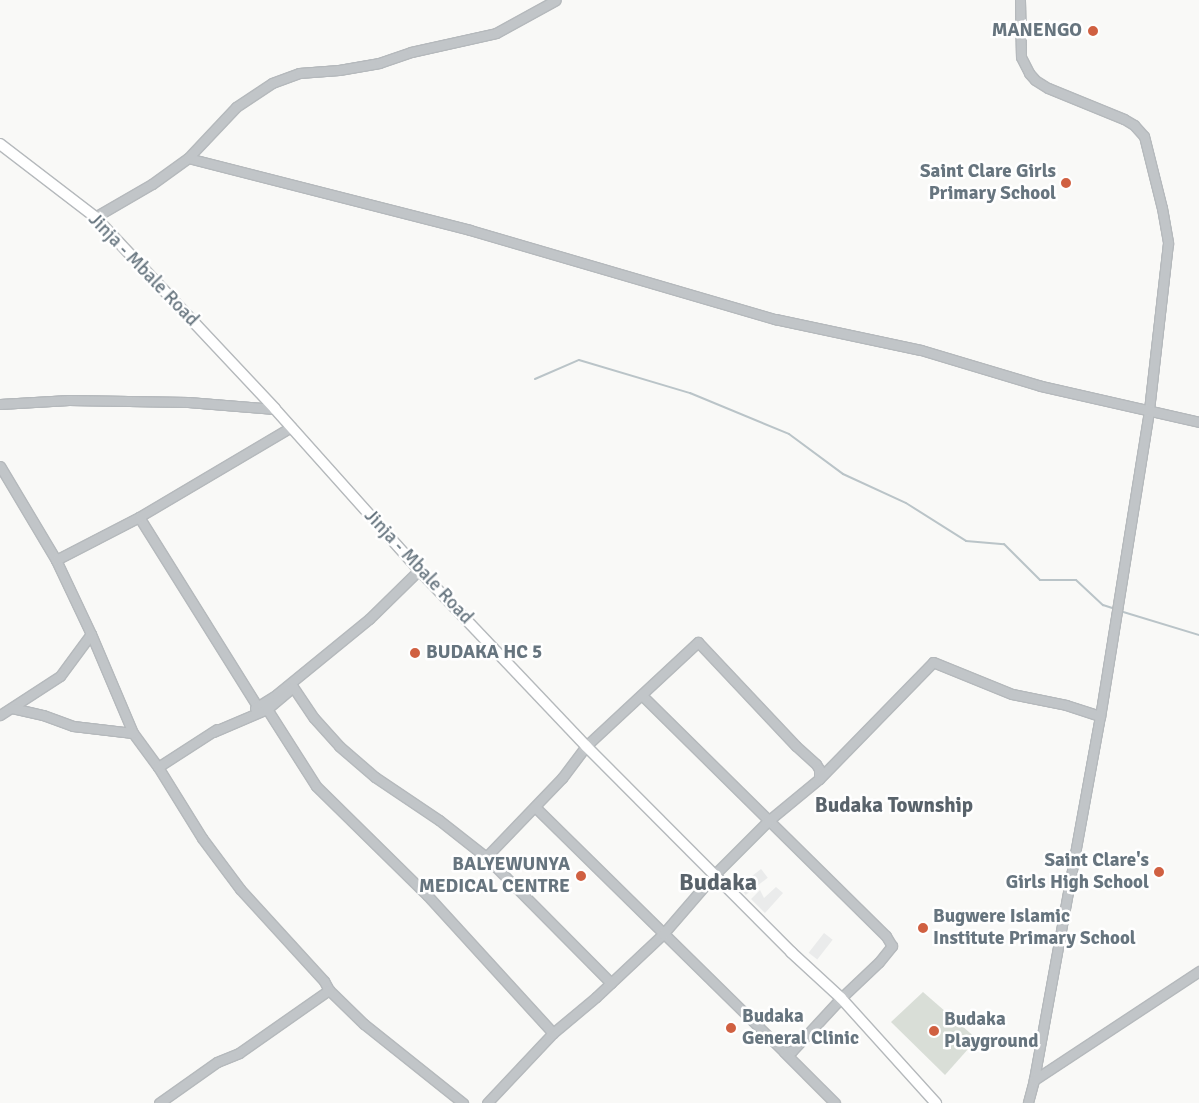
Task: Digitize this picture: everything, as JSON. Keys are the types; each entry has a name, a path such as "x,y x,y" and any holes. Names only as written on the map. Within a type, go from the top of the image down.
{"main road":[{"name":"Jinja - Mbale Road","path":"0,144 95,216 275,409 419,570 586,746 841,998 936,1103"}],"street":[{"path":"95,216 152,184 188,158 236,106 272,83 299,73 339,70 379,63 411,52 496,33 556,0"},
{"path":"1020,0 1021,57 1029,73 1048,88 1134,125 1144,136 1168,243 1149,411 1100,716 1034,1080 1028,1103"},
{"path":"188,158 470,230 775,319 921,350 1041,386 1199,422"},
{"path":"0,404 69,400 188,402 275,409"},
{"path":"56,560 138,517 291,427"},
{"path":"0,466 56,560 91,634 133,733 158,767 202,838 240,890 324,981 329,990 364,1024 464,1103"},
{"path":"138,517 257,706 267,709 316,786 427,895 553,1034"},
{"path":"158,767 277,694 369,619 419,570"},
{"path":"0,715 60,676 91,634"},
{"path":"486,857 562,778 586,746 698,642 796,746 816,764 820,769 819,779"},
{"path":"487,1103 553,1034 611,983 662,934 714,874 768,821 819,779 933,662 1012,694 1066,705 1100,716"},
{"path":"213,732 267,709 293,687 314,718 339,746 375,777 439,820 486,857 611,983"},
{"path":"642,695 768,821 863,911 886,936 892,946 879,962 841,998 792,1051 786,1054"},
{"path":"12,708 43,715 73,726 133,733"},
{"path":"535,807 835,1103"},
{"path":"1034,1080 1199,971"},
{"path":"159,1103 217,1062 246,1048 329,990"}],"shaded area":[{"path":"761,869 768,878 746,895 739,886"},
{"path":"776,887 783,893 765,913 751,899 760,890 764,898"},
{"path":"824,933 833,940 817,959 809,953"},
{"name":"Budaka Playground","path":"923,992 977,1039 945,1075 891,1022"}],"waterway":[{"path":"535,379 579,360 690,393 789,434 843,474 906,503 966,541 1004,544 1040,580 1076,580 1103,605 1115,609"},
{"path":"1120,611 1199,635"}],"place":[{"name":"MANENGO","path":"1093,31"},
{"name":"Saint Clare Girls Primary School","path":"1066,183"},
{"name":"BUDAKA HC 5","path":"415,653"},
{"name":"Saint Clare's Girls High School","path":"1159,872"},
{"name":"BALYEWUNYA MEDICAL CENTRE","path":"581,876"},
{"name":"Bugwere Islamic Institute Primary School","path":"923,928"},
{"name":"Budaka General Clinic","path":"731,1028"},
{"name":"Budaka Playground","path":"934,1031"}],"district":[{"name":"Budaka Township","path":"894,805"},
{"name":"Budaka","path":"718,883"}]}
